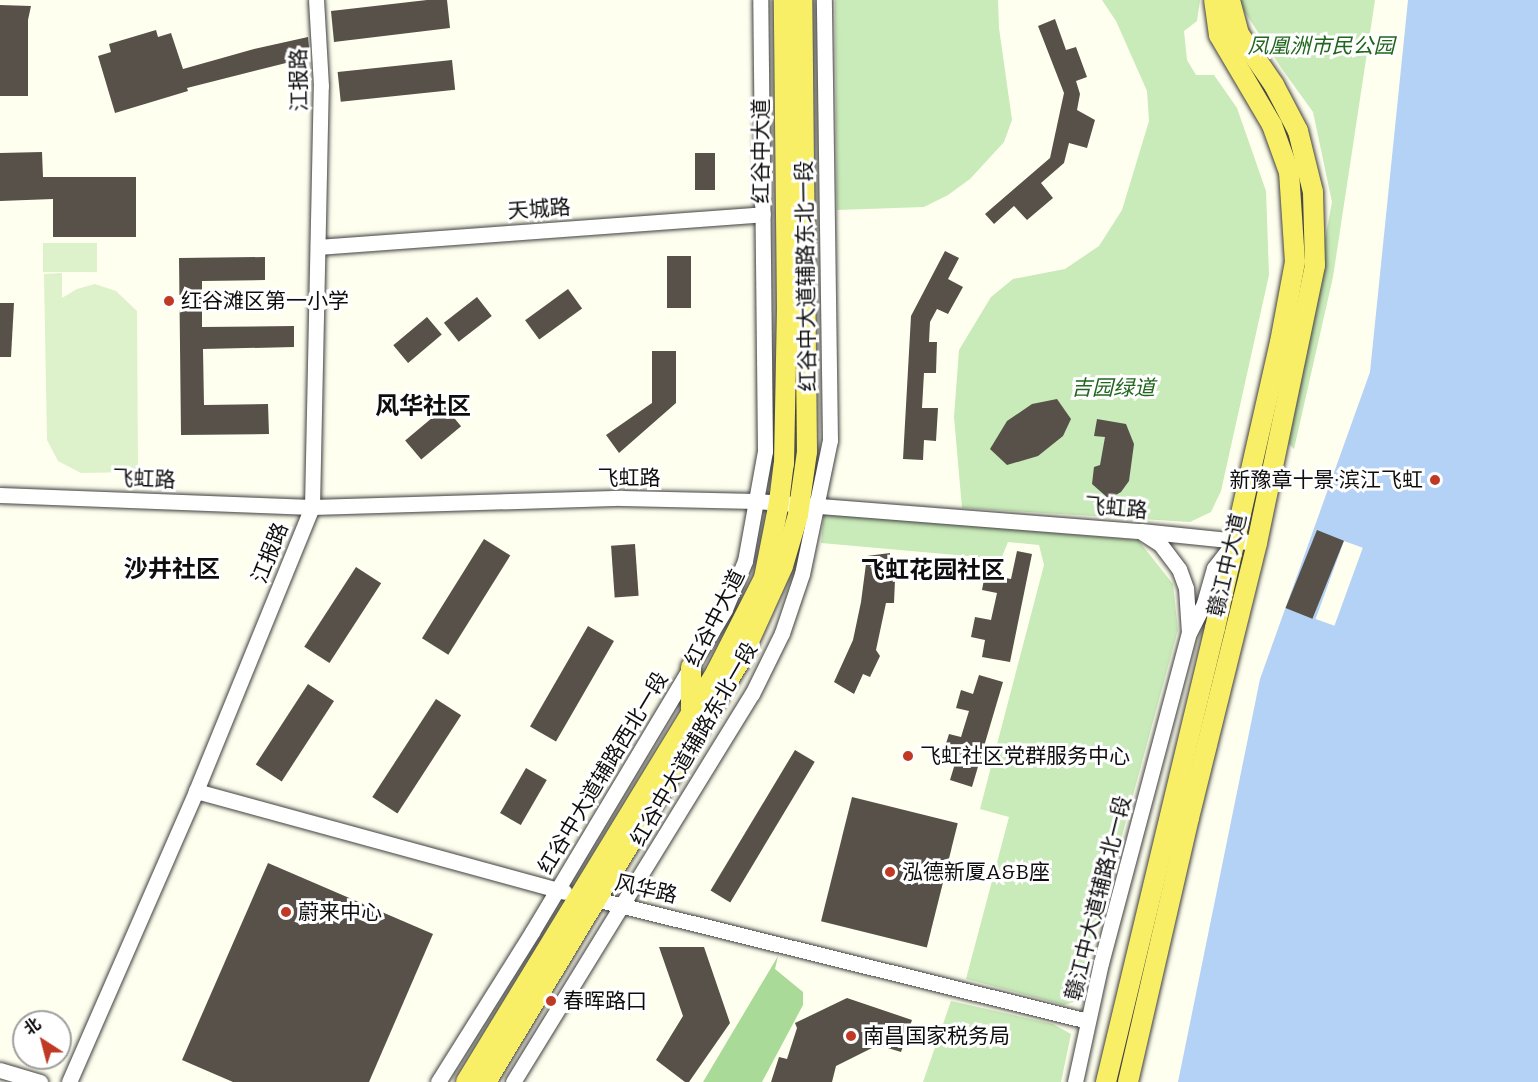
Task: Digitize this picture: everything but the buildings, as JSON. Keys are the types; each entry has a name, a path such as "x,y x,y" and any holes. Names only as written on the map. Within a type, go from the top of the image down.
{"main road":[{"name":"红谷中大道","path":"486,1082 691,713 717,672 764,578 784,464 787,310 784,0"},
{"name":"红谷中大道","path":"465,1082 589,898 741,659 808,505 802,0"},
{"name":"赣江中大道","path":"1106,1082 1235,542 1280,342 1295,262 1295,227 1289,172 1272,125 1219,35 1214,0"},
{"name":"赣江中大道","path":"1128,1082 1189,818 1257,543 1315,265 1313,192 1298,131 1274,85 1239,34 1230,0"},
{"path":"691,667 691,713"}],"street":[{"name":"江报路","path":"69,1082 196,791 312,507 321,86 316,0"},
{"name":"红谷中大道辅路西北一段","path":"438,1082 557,891 691,667 725,609 746,561 765,451 760,0"},
{"name":"红谷中大道辅路东北一段","path":"513,1082 752,694 777,644 802,574 808,505 830,440 824,0"},
{"name":"天城路","path":"318,246 763,214"},
{"name":"飞虹路","path":"0,495 312,507 622,498 756,501 1141,531 1257,543"},
{"name":"赣江中大道辅路北一段","path":"1075,1082 1101,963 1189,633 1186,588 1179,569 1160,544 1141,531"},
{"path":"1189,633 1204,603 1214,568 1235,542"},
{"name":"风华路","path":"196,791 557,891 622,904 1088,1021"},
{"path":"0,1070 40,1082"}],"green space":[{"path":"835,0 998,0 999,28 1012,120 1004,142 970,179 948,195 924,207 837,210"},
{"name":"吉园绿道","path":"1102,0 1200,0 1197,21 1184,31 1187,60 1196,75 1214,75 1237,108 1266,191 1269,275 1221,491 1211,512 1190,522 962,508 954,417 959,350 991,297 1013,279 1065,269 1099,246 1122,210 1149,121 1147,91 1116,21"},
{"name":"凤凰洲市民公园","path":"1237,0 1375,0 1333,277 1294,449 1287,442 1332,202 1313,112"},
{"path":"43,243 97,243 97,272 43,272"},
{"path":"62,273 62,298 77,289 95,284 116,291 137,311 138,472 81,473 58,461 47,440 44,274"},
{"path":"824,513 1138,540 1173,584 1178,630 1077,1001 1064,1005 966,979 1009,817 980,809 1044,565 1039,545 1008,542 1001,559 821,543"},
{"path":"778,956 775,969 803,992 803,1005 762,1082 703,1082"},
{"path":"951,1001 1053,1024 1071,1034 1061,1082 923,1082"}],"water":[{"path":"1408,0 1538,0 1538,1082 1178,1082 1260,679 1370,372"}],"pier":[{"path":"1344,541 1363,548 1334,626 1316,619"}],"place":[{"name":"红谷滩区第一小学","path":"169,301"},
{"name":"新豫章十景·滨江飞虹","path":"1435,480"},
{"name":"飞虹社区党群服务中心","path":"908,756"},
{"name":"泓德新厦A&B座","path":"890,872"},
{"name":"蔚来中心","path":"286,912"},
{"name":"春晖路口","path":"551,1001"},
{"name":"南昌国家税务局","path":"851,1036"}],"district":[{"name":"风华社区","path":"423,407"},
{"name":"沙井社区","path":"172,570"},
{"name":"飞虹花园社区","path":"933,571"}]}
